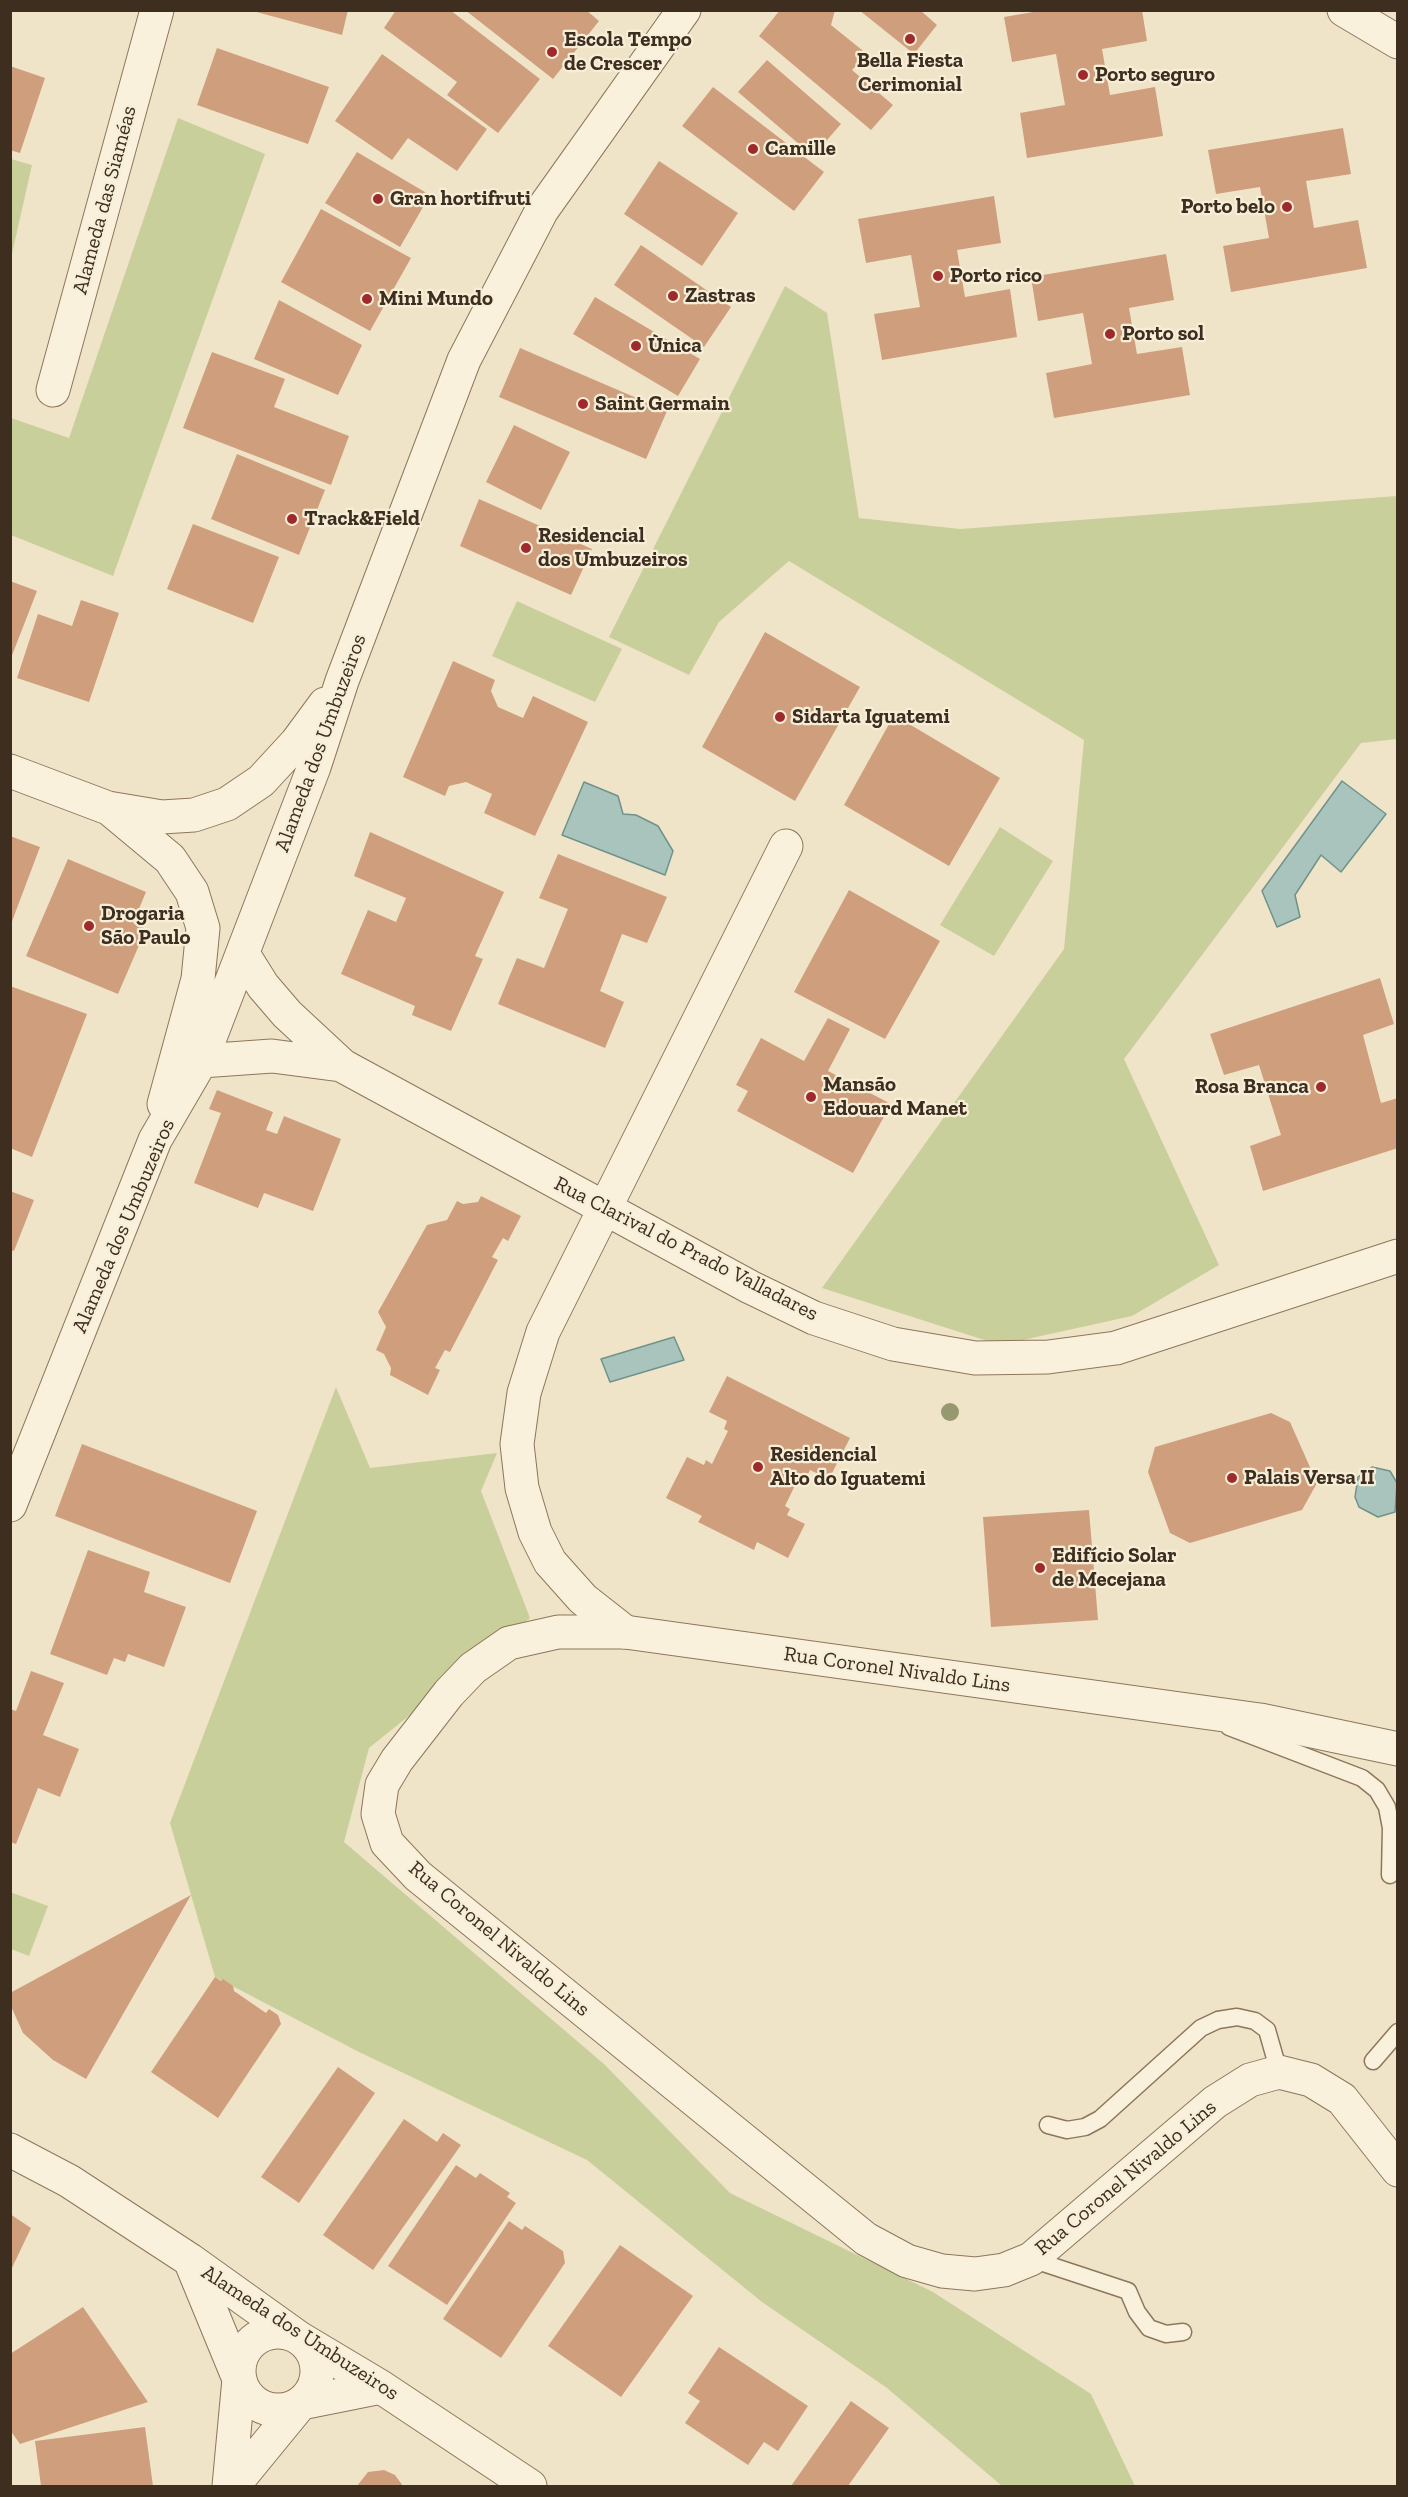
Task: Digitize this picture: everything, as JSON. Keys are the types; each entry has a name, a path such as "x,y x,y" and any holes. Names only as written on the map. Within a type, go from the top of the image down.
{"street":[{"name":"Alameda das Siaméas","path":"53,390 157,10"},
{"name":"Alameda dos Umbuzeiros","path":"10,1505 154,1140 201,1061 314,767 342,681 464,360 542,210 684,10"},
{"path":"1344,10 1398,42"},
{"path":"10,771 108,808 162,817 194,815 227,804 261,781 297,742 342,681"},
{"path":"108,808 170,859 192,892 203,928 198,979 154,1140"},
{"path":"625,1632 583,1599 550,1562 535,1532 522,1488 517,1444 524,1392 543,1332 786,846"},
{"name":"Rua Clarival do Prado Valladares","path":"243,954 263,986 287,1014 343,1066 604,1208 814,1318 893,1344 975,1358 1048,1357 1116,1348 1398,1256"},
{"name":"Rua Clarival do Prado Valladares","path":"201,1061 236,1056 272,1056 343,1066"},
{"name":"Rua Coronel Nivaldo Lins","path":"1397,2168 1342,2099 1311,2080 1279,2072 1250,2080 1215,2102 1031,2259 1004,2270 975,2274 942,2271 907,2261 866,2239 418,1876 387,1843 378,1814 382,1785 449,1693 473,1668 509,1643 558,1632 625,1632 1189,1712 1260,1720 1398,1749"},
{"name":"Alameda dos Umbuzeiros","path":"10,2125 69,2181"},
{"name":"Alameda dos Umbuzeiros","path":"10,2150 69,2181 190,2260 299,2338 381,2387 530,2487"},
{"path":"190,2260 244,2391 253,2401 264,2408 277,2411 301,2403 381,2387"},
{"path":"287,2333 299,2338 315,2357 318,2370 311,2394 231,2487 242,2354 262,2336 287,2333"}],"lane":[{"path":"1189,1712 1362,1778 1377,1790 1387,1808 1390,1828 1390,1875"},
{"path":"1048,2125 1067,2130 1085,2127 1100,2119 1202,2028 1218,2020 1237,2017 1255,2021 1267,2030 1279,2072"},
{"path":"1373,2061 1398,2032"},
{"path":"1031,2259 1128,2291 1137,2312 1149,2328 1166,2334 1183,2332"}],"green space":[{"path":"178,118 265,154 113,576 11,535 11,418 69,438"},
{"path":"10,159 32,165 11,258"},
{"path":"785,286 827,313 859,518 960,529 1397,496 1397,739 1361,743 1124,1059 1219,1265 1132,1316 1000,1345 822,1288 1064,949 1084,740 789,561 719,622 689,675 609,637"},
{"path":"517,601 622,649 595,702 492,656"},
{"path":"1000,827 1053,861 994,956 940,925"},
{"path":"336,1387 370,1468 497,1453 481,1491 530,1618 369,1748 344,1842 604,2064 730,2193 933,2292 1091,2394 1135,2486 1002,2486 887,2388 762,2302 587,2160 359,2052 215,1977 170,1823"},
{"path":"10,1892 48,1906 29,1956 11,1949"}],"water":[{"path":"1342,781 1386,814 1341,872 1321,855 1295,895 1300,917 1277,927 1262,891"},
{"path":"584,782 618,796 623,814 636,815 658,826 673,851 665,875 562,835"},
{"path":"674,1337 684,1360 610,1382 601,1359"},
{"path":"1372,1467 1390,1471 1397,1483 1395,1512 1378,1517 1359,1507 1355,1497 1358,1477"}],"building":[{"path":"249,10 348,10 342,35"},
{"path":"396,10 450,10 540,79 498,133 447,95 457,82 384,28"},
{"path":"465,10 586,10 599,21 553,79"},
{"path":"780,10 835,10 831,25 867,54 852,70 893,105 871,130 759,36"},
{"name":"Bella Fiesta Cerimonial","path":"859,10 920,10 937,25 914,54"},
{"name":"Porto seguro","path":"1045,10 1142,10 1147,41 1102,49 1110,95 1155,87 1163,136 1027,158 1020,113 1065,105 1056,54 1012,62 1004,17"},
{"path":"217,48 329,87 308,144 197,105"},
{"path":"382,54 487,129 457,171 408,138 392,160 335,121"},
{"path":"767,60 841,124 813,156 738,92"},
{"path":"10,66 45,78 20,153 10,150"},
{"name":"Camille","path":"713,87 824,172 794,211 682,126"},
{"name":"Porto belo","path":"1343,128 1351,174 1306,181 1314,228 1358,220 1367,268 1231,292 1223,246 1269,238 1260,187 1216,194 1208,150"},
{"name":"Gran hortifruti","path":"357,152 430,195 400,247 325,203"},
{"path":"659,161 738,213 702,266 624,214"},
{"name":"Porto rico","path":"994,196 1001,243 957,250 965,297 1010,289 1017,337 882,360 874,314 920,307 911,255 866,263 858,219"},
{"path":"321,209 411,258 370,331 281,282"},
{"name":"Zastras","path":"641,245 731,307 704,347 614,285"},
{"name":"Porto sol","path":"1166,254 1174,300 1129,308 1137,354 1182,347 1190,395 1054,418 1046,373 1092,364 1083,313 1038,321 1031,277"},
{"name":"Ùnica","path":"595,297 700,359 678,396 573,334"},
{"path":"279,300 362,345 338,395 254,359"},
{"name":"Saint Germain","path":"520,348 667,411 646,459 499,397"},
{"path":"212,352 285,379 274,407 349,436 331,485 183,428"},
{"path":"514,425 570,452 541,510 486,482"},
{"path":"237,454 325,490 299,555 211,519"},
{"name":"Residencial dos Umbuzeiros","path":"479,499 592,549 571,595 460,546"},
{"path":"193,524 279,557 253,623 167,589"},
{"path":"10,581 37,591 11,658 10,658"},
{"path":"81,600 119,613 89,702 17,678 38,614 72,626"},
{"name":"Sidarta Iguatemi","path":"765,632 860,687 795,801 702,747"},
{"path":"453,661 495,680 491,691 498,707 523,718 533,696 588,722 535,836 484,813 492,794 466,782 449,786 445,796 403,777"},
{"name":"Sidarta Iguatemi","path":"894,715 1000,778 949,866 844,805"},
{"path":"370,832 504,892 475,956 483,959 451,1031 412,1015 415,1006 341,974 368,910 396,922 406,898 354,876"},
{"path":"10,836 40,847 11,924 10,923"},
{"path":"558,854 667,897 647,943 622,934 600,991 624,1002 605,1048 498,1004 517,958 544,968 568,909 539,898"},
{"name":"Drogaria São Paulo","path":"68,859 146,892 133,923 146,929 118,994 26,956"},
{"path":"849,890 940,941 885,1039 794,992"},
{"name":"Rosa Branca","path":"1380,978 1394,1024 1363,1035 1381,1103 1398,1098 1398,1148 1263,1191 1250,1146 1281,1135 1259,1065 1224,1075 1210,1034"},
{"path":"10,986 87,1014 32,1157 10,1148"},
{"name":"Mansão Edouard Manet","path":"828,1018 850,1029 828,1071 891,1104 853,1173 737,1111 748,1091 736,1085 761,1038 804,1061"},
{"path":"217,1090 273,1112 266,1130 277,1134 284,1116 341,1139 313,1211 264,1193 258,1208 194,1183 221,1113 209,1109"},
{"path":"10,1191 34,1200 14,1251 10,1250"},
{"path":"481,1196 521,1216 508,1241 503,1238 492,1257 498,1260 450,1352 445,1350 435,1368 440,1370 428,1395 390,1375 391,1368 384,1354 376,1350 386,1327 378,1312 427,1225 447,1220 457,1201 463,1204 478,1202"},
{"name":"Residencial Alto do Iguatemi","path":"727,1376 850,1438 829,1479 810,1470 807,1476 801,1473 785,1506 790,1509 787,1515 805,1524 788,1558 757,1542 754,1550 698,1522 702,1516 666,1498 687,1457 704,1465 706,1460 712,1464 728,1431 724,1429 727,1421 709,1412"},
{"name":"Palais Versa II","path":"1271,1413 1290,1422 1317,1483 1302,1510 1190,1543 1170,1533 1148,1472 1155,1447"},
{"path":"82,1444 257,1511 230,1583 55,1516"},
{"name":"Edifício Solar de Mecejana","path":"1089,1510 1098,1620 991,1627 983,1517"},
{"path":"88,1550 150,1572 144,1592 186,1607 164,1667 128,1654 125,1662 114,1658 107,1675 50,1654"},
{"path":"31,1671 64,1683 43,1735 79,1749 60,1797 38,1788 16,1844 10,1842 10,1709 16,1711"},
{"path":"191,1895 86,2079 53,2060 23,2033 10,2004 10,1993"},
{"path":"215,1977 233,1986 234,1991 266,2013 269,2009 278,2015 281,2024 218,2118 151,2072"},
{"path":"338,2067 375,2093 299,2203 261,2177"},
{"path":"404,2119 437,2142 443,2133 461,2145 373,2270 323,2235"},
{"path":"456,2165 476,2178 480,2173 510,2193 507,2197 516,2203 447,2305 388,2266"},
{"path":"10,2214 31,2228 10,2272"},
{"path":"509,2221 522,2230 525,2226 563,2251 565,2263 501,2358 443,2319"},
{"path":"620,2245 693,2296 621,2397 548,2346"},
{"path":"83,2307 148,2402 20,2444 10,2430 10,2354"},
{"path":"719,2347 808,2406 778,2451 764,2442 748,2465 685,2423 700,2401 688,2393"},
{"path":"851,2401 889,2428 848,2486 791,2486"},
{"path":"145,2427 153,2486 41,2486 35,2441"},
{"path":"384,2470 395,2475 403,2486 357,2486 368,2472"}],"place":[{"name":"Bella Fiesta Cerimonial","path":"910,39"},
{"name":"Escola Tempo de Crescer","path":"552,52"},
{"name":"Porto seguro","path":"1083,75"},
{"name":"Camille","path":"753,149"},
{"name":"Gran hortifruti","path":"378,199"},
{"name":"Porto belo","path":"1287,207"},
{"name":"Porto rico","path":"938,276"},
{"name":"Zastras","path":"673,296"},
{"name":"Mini Mundo","path":"367,299"},
{"name":"Porto sol","path":"1110,334"},
{"name":"Ùnica","path":"636,346"},
{"name":"Saint Germain","path":"583,404"},
{"name":"Track&Field","path":"292,519"},
{"name":"Residencial dos Umbuzeiros","path":"526,548"},
{"name":"Sidarta Iguatemi","path":"780,717"},
{"name":"Drogaria São Paulo","path":"89,926"},
{"name":"Rosa Branca","path":"1321,1087"},
{"name":"Mansão Edouard Manet","path":"811,1097"},
{"name":"Residencial Alto do Iguatemi","path":"758,1467"},
{"name":"Palais Versa II","path":"1232,1478"},
{"name":"Edifício Solar de Mecejana","path":"1040,1568"}]}
